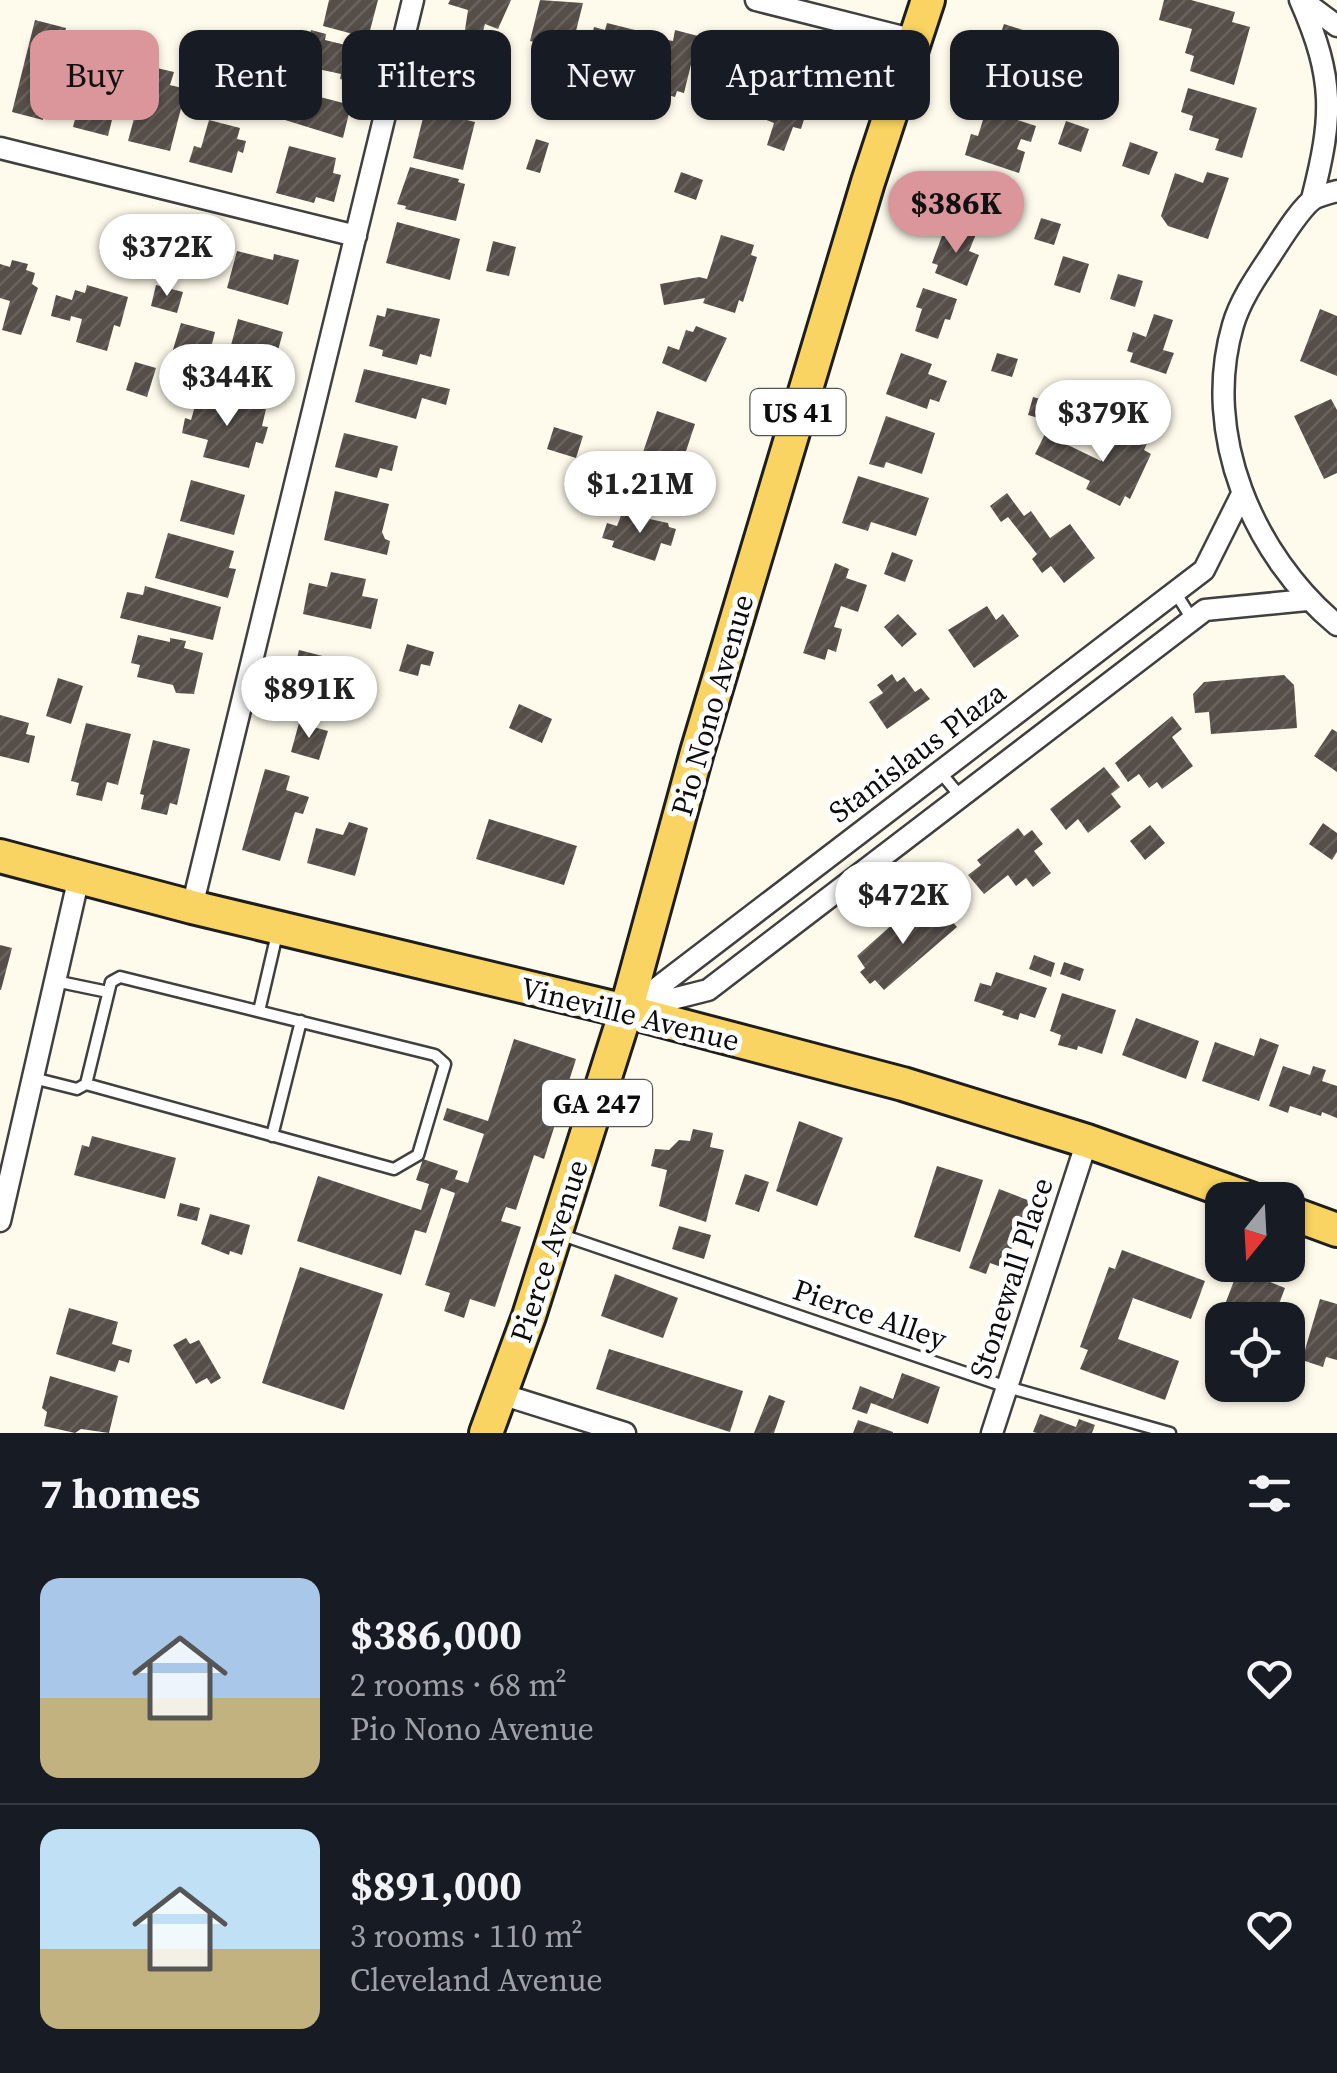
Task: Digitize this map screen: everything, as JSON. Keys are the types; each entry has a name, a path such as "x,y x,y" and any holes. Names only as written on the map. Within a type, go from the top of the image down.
{"main road":[{"name":"Pio Nono Avenue","path":"918,30 928,0"},
{"name":"Pio Nono Avenue","path":"626,1011 697,752 889,120"},
{"name":"Vineville Avenue","path":"0,856 904,1084 1205,1183"},
{"name":"Pierce Avenue","path":"486,1433 556,1233 626,1011"},
{"path":"1305,1218 1337,1230"}],"street":[{"path":"192,907 412,0"},
{"path":"756,0 875,30"},
{"path":"1301,0 1337,26"},
{"path":"1301,0 1320,45 1329,120 1312,199 1251,285 1234,321 1224,400 1229,447 1241,496 1307,600 1337,625"},
{"path":"0,148 356,236"},
{"path":"1312,199 1337,191"},
{"name":"Stanislaus Plaza","path":"626,1011 1204,570 1241,496"},
{"name":"Stanislaus Plaza","path":"626,1011 708,990 1204,610 1307,600"},
{"path":"0,1221 79,876"},
{"name":"Stonewall Place","path":"992,1433 1087,1141"},
{"path":"501,1394 610,1431"}],"lane":[{"path":"1176,592 1192,619"},
{"path":"941,772 960,796"},
{"path":"258,1011 278,929"},
{"path":"33,1078 77,1089 86,1084 394,1169 418,1155 445,1064 435,1055 120,977 111,982 86,1084"},
{"path":"55,981 108,992"},
{"path":"272,1136 301,1021"},
{"name":"Pierce Alley","path":"556,1233 1007,1387 1170,1433"}],"building":[{"path":"329,0 378,0 370,30 342,31 323,26"},
{"path":"450,0 511,0 498,29 485,24 483,30 465,30 468,10 448,4"},
{"path":"540,0 583,3 576,30 533,30"},
{"path":"1164,0 1191,0 1235,12 1232,22 1250,27 1234,85 1190,71 1194,56 1185,53 1192,29 1159,20"},
{"path":"35,20 66,28 66,30 32,30"},
{"path":"607,23 635,30 605,30"},
{"path":"675,30 691,34 691,64 684,93 677,91 675,97 671,96"},
{"path":"322,33 326,34 325,40 342,44 342,79 341,74 322,70"},
{"path":"30,40 30,117 12,112"},
{"path":"159,69 174,72 170,85 179,87 179,116 170,151 128,141 134,120 159,120"},
{"path":"1188,88 1257,108 1242,158 1215,150 1219,139 1189,130 1193,116 1181,112"},
{"path":"322,98 342,103 342,120 347,120 343,138 285,120 322,120"},
{"path":"75,120 112,120 108,136 73,127"},
{"path":"209,120 240,128 237,139 246,141 243,153 238,151 232,173 189,162 194,146 201,148"},
{"path":"422,120 475,122 463,170 413,158"},
{"path":"766,120 804,120 801,129 793,127 784,151 767,145 774,123"},
{"path":"983,120 1017,120 1036,126 1031,142 1021,139 1017,149 1025,152 1019,173 965,155 971,134 978,136"},
{"path":"1066,121 1089,129 1081,152 1058,144"},
{"path":"536,139 549,143 540,173 526,169"},
{"path":"1130,142 1158,152 1149,175 1122,166"},
{"path":"289,146 336,158 333,173 341,175 334,202 316,197 314,203 276,193"},
{"path":"410,167 459,179 465,184 456,221 397,204"},
{"path":"681,172 703,180 696,200 674,192"},
{"path":"1207,172 1229,178 1208,239 1168,226 1161,216 1175,173 1203,183"},
{"path":"1041,218 1061,224 1054,245 1034,239"},
{"path":"397,222 460,239 450,280 386,263"},
{"path":"945,228 962,234 965,228 977,232 969,251 979,255 967,286 935,273 938,265 932,263"},
{"path":"721,235 754,245 751,255 757,257 743,302 739,300 735,313 703,303 705,298 664,305 660,284 707,279"},
{"path":"493,241 516,247 509,276 486,271"},
{"path":"237,251 273,260 274,254 299,260 288,305 227,288"},
{"path":"1063,256 1089,264 1080,293 1054,285"},
{"path":"12,260 28,264 26,270 35,273 32,284 38,288 21,335 2,330 10,301 0,298 0,264 10,267"},
{"path":"1118,274 1143,281 1135,307 1110,299"},
{"path":"87,285 128,297 120,327 114,325 107,351 76,342 82,319 71,316 70,321 51,316 56,295 72,300 75,290 85,293"},
{"path":"156,285 183,292 177,313 151,306"},
{"path":"923,288 957,299 938,339 915,331 922,309 916,307"},
{"path":"387,308 440,319 431,357 420,354 417,365 382,356 383,350 369,346 377,315 385,317"},
{"path":"1320,309 1337,316 1337,376 1300,361"},
{"path":"1154,314 1173,320 1163,350 1174,353 1166,374 1130,362 1133,353 1127,351 1133,332 1146,337"},
{"path":"238,319 283,332 268,387 174,360 172,353 181,323 215,332 212,344 230,349"},
{"path":"696,326 727,338 706,382 662,363 668,346 679,350 686,330 693,332"},
{"path":"901,353 932,364 928,374 947,381 939,402 930,399 927,409 886,394"},
{"path":"997,353 1018,359 1012,377 991,371"},
{"path":"135,362 156,368 147,397 126,390"},
{"path":"364,369 450,389 446,405 422,398 416,419 355,402"},
{"path":"199,392 266,409 262,426 268,427 263,444 256,442 249,468 203,457 208,440 182,433 185,418 191,420"},
{"path":"1033,397 1054,403 1049,421 1028,415"},
{"path":"1331,399 1337,410 1337,473 1324,479 1294,416"},
{"path":"657,411 695,424 677,478 639,464"},
{"path":"886,416 935,433 922,474 886,462 884,468 869,464"},
{"path":"554,427 583,436 576,458 547,449"},
{"path":"1131,428 1150,437 1144,450 1151,454 1130,499 1125,496 1120,506 1086,489 1090,481 1035,454 1045,434 1101,461 1112,439 1123,444"},
{"path":"344,433 398,446 392,471 380,468 377,478 335,467"},
{"path":"858,476 929,498 916,536 871,522 868,531 842,523"},
{"path":"191,480 245,495 234,535 180,521"},
{"path":"335,491 389,504 382,532 390,541 387,555 324,540"},
{"path":"1007,493 1024,516 1031,511 1050,538 1070,524 1095,558 1064,583 1051,566 1042,573 1032,559 1037,554 1008,517 1001,522 990,506"},
{"path":"622,513 668,523 676,529 671,546 661,543 655,561 612,547 614,541 602,538 607,523 617,526"},
{"path":"168,533 234,551 229,568 236,569 228,598 155,578"},
{"path":"892,552 913,560 905,582 884,574"},
{"path":"835,563 849,569 846,578 867,585 858,612 841,606 834,627 842,629 836,652 828,649 825,660 803,653"},
{"path":"331,572 366,579 362,596 378,599 371,629 303,614 309,583 327,587"},
{"path":"145,586 221,607 213,640 120,618 127,592 143,595"},
{"path":"987,606 996,620 1003,614 1019,636 974,668 948,630"},
{"path":"898,614 917,634 902,647 884,627"},
{"path":"138,635 186,641 184,648 203,653 194,694 176,693 173,685 137,677 140,665 131,663"},
{"path":"407,644 434,652 430,666 421,664 418,676 399,671"},
{"path":"299,650 362,666 349,715 328,709 327,713 314,710 313,714 285,707"},
{"path":"892,674 897,682 904,677 915,692 921,688 930,699 887,729 869,702 883,693 877,685"},
{"path":"1284,675 1294,685 1297,728 1211,734 1209,712 1195,713 1193,694 1204,682"},
{"path":"58,678 83,686 71,724 46,716"},
{"path":"519,704 552,719 542,743 509,728"},
{"path":"0,715 29,723 26,734 35,736 29,763 0,756"},
{"path":"1172,716 1182,729 1172,737 1193,766 1162,789 1157,782 1149,788 1139,774 1128,782 1115,763"},
{"path":"86,723 131,734 118,785 107,782 102,801 76,795 79,783 71,781"},
{"path":"299,723 328,731 319,760 291,752"},
{"path":"1332,729 1337,732 1337,772 1314,756"},
{"path":"153,740 190,749 177,805 170,803 167,815 141,809 144,795 140,794"},
{"path":"1104,767 1120,787 1111,794 1121,807 1088,833 1078,819 1066,830 1050,809"},
{"path":"265,769 290,776 286,790 309,797 303,814 295,812 280,861 242,850"},
{"path":"489,819 577,846 564,885 476,859"},
{"path":"349,822 368,828 355,876 307,863 316,828 343,835"},
{"path":"1323,823 1337,833 1337,852 1332,860 1309,844"},
{"path":"1150,825 1165,843 1145,860 1130,841"},
{"path":"1018,828 1024,836 1032,830 1043,844 1034,851 1051,873 1033,887 1026,878 1016,886 1008,875 984,894 968,875 981,865 977,860"},
{"path":"938,906 957,927 884,990 875,980 870,984 860,972 865,968 857,956 904,914 911,923 919,917 922,921"},
{"path":"0,945 12,948 1,990 0,990"},
{"path":"1034,955 1055,963 1051,977 1029,969"},
{"path":"1064,962 1084,969 1080,981 1060,974"},
{"path":"996,972 1047,988 1035,1018 1020,1013 1018,1020 974,1001 980,983 991,986"},
{"path":"1062,993 1116,1010 1102,1054 1078,1046 1077,1050 1058,1045 1061,1035 1050,1031"},
{"path":"1136,1018 1199,1041 1186,1079 1122,1055"},
{"path":"1260,1038 1279,1045 1259,1101 1202,1081 1215,1042 1254,1056"},
{"path":"514,1039 576,1059 544,1159 534,1155 516,1210 506,1207 501,1221 521,1227 495,1307 470,1299 464,1318 444,1311 450,1293 425,1285 455,1193 441,1188 426,1233 415,1230 401,1275 297,1241 318,1176 421,1210 429,1184 416,1180 423,1159 458,1171 455,1179 468,1183 484,1134 443,1120 447,1108 488,1121"},
{"path":"1283,1066 1310,1075 1313,1066 1326,1070 1322,1081 1337,1086 1337,1118 1290,1106 1288,1113 1269,1106"},
{"path":"799,1121 843,1138 817,1206 776,1191"},
{"path":"693,1129 713,1133 710,1147 724,1150 706,1222 659,1206 667,1170 651,1166 655,1149 669,1150 679,1140 690,1141"},
{"path":"92,1136 176,1158 165,1199 74,1175 82,1145 89,1147"},
{"path":"937,1166 983,1180 960,1252 914,1237"},
{"path":"745,1174 769,1182 759,1212 735,1204"},
{"path":"999,1189 1030,1201 1004,1268 990,1263 986,1274 969,1268"},
{"path":"180,1203 200,1208 197,1221 177,1216"},
{"path":"210,1214 250,1225 242,1255 230,1251 229,1255 201,1244"},
{"path":"679,1226 711,1235 704,1259 672,1249"},
{"path":"1122,1250 1205,1281 1191,1319 1133,1298 1118,1339 1179,1361 1165,1400 1080,1369 1088,1350 1080,1347 1109,1267 1115,1269"},
{"path":"300,1267 383,1294 344,1410 262,1383"},
{"path":"615,1274 678,1298 663,1338 601,1316"},
{"path":"1234,1282 1270,1282 1285,1288 1280,1302 1226,1302"},
{"path":"1320,1299 1337,1304 1337,1360 1326,1357 1323,1367 1305,1361"},
{"path":"69,1308 118,1322 112,1344 132,1350 129,1363 119,1360 115,1372 56,1354"},
{"path":"186,1338 190,1344 199,1340 221,1378 211,1384 207,1378 196,1384 173,1345"},
{"path":"609,1349 743,1391 730,1432 596,1389"},
{"path":"902,1373 940,1387 928,1424 871,1403 867,1414 852,1409 860,1386 893,1399"},
{"path":"50,1376 118,1396 109,1433 81,1429 75,1433 44,1426 47,1412 42,1408"},
{"path":"769,1395 785,1401 774,1433 754,1433"},
{"path":"1040,1414 1076,1427 1079,1419 1095,1425 1092,1433 1033,1432"},
{"path":"858,1420 893,1432 893,1433 853,1433"}]}
